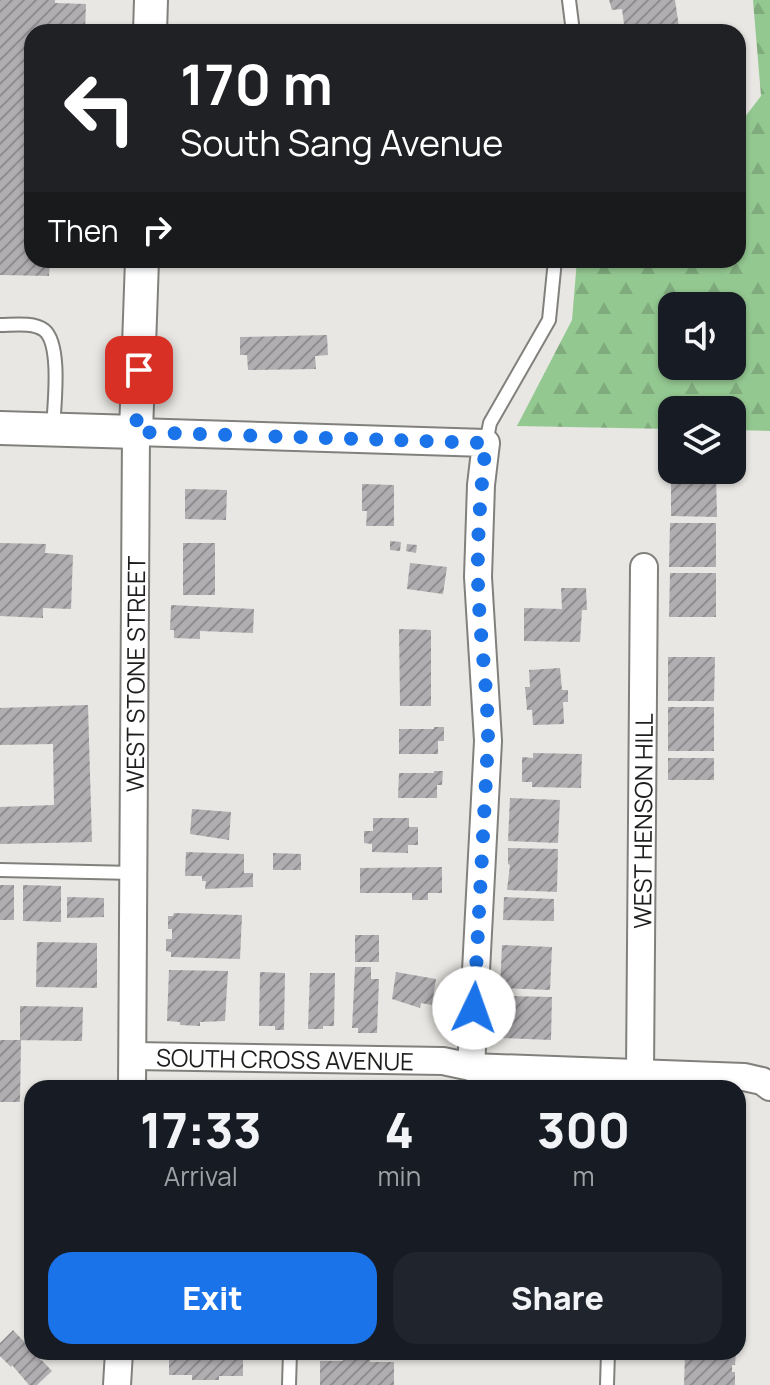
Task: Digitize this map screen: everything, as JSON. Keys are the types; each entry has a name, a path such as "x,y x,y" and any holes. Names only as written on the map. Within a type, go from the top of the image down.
{"street":[{"path":"150,24 151,0"},
{"name":"WEST STONE STREET","path":"132,1080 136,432 142,268"},
{"path":"0,428 486,443 481,485 478,577 488,699 488,741 471,1067"},
{"name":"WEST HENSON HILL","path":"624,1078 644,567"},
{"name":"SOUTH CROSS AVENUE","path":"133,1056 443,1061 471,1067 624,1078 744,1077 762,1081 770,1087"},
{"path":"117,1385 119,1360"}],"lane":[{"path":"569,0 572,24"},
{"path":"486,443 490,423 549,320 554,268"},
{"path":"0,325 37,327 51,338 55,358 53,429"},
{"path":"0,870 134,873"},
{"path":"289,1385 290,1360"},
{"path":"607,1385 608,1360"}],"green space":[{"path":"753,0 770,0 770,431 746,430 746,396 658,396 658,429 517,426 572,320 576,268 746,268 746,116 761,96"}],"building":[{"path":"0,0 55,0 55,3 86,4 85,24 24,24 24,268 50,268 49,276 0,275"},
{"path":"609,0 675,0 679,24 624,24 622,9 612,10"},
{"path":"327,335 328,355 315,356 316,369 248,370 247,355 240,355 240,337"},
{"path":"362,484 394,485 394,526 366,526 367,511 362,511"},
{"path":"671,484 716,484 717,517 671,516"},
{"path":"185,489 227,490 226,520 185,519"},
{"path":"670,523 716,523 716,567 669,567"},
{"path":"390,541 401,542 400,551 390,550"},
{"path":"0,543 46,544 45,553 73,555 71,609 43,608 43,618 0,616"},
{"path":"183,543 215,543 215,595 183,595"},
{"path":"407,544 417,545 416,553 406,551"},
{"path":"410,563 447,567 443,594 407,589"},
{"path":"670,573 716,573 716,617 669,617"},
{"path":"561,588 586,588 587,610 582,610 580,642 524,641 524,608 562,609"},
{"path":"171,605 254,609 253,633 200,631 200,639 174,638 174,630 170,630"},
{"path":"399,629 431,630 431,706 400,706"},
{"path":"668,657 715,657 714,701 668,701"},
{"path":"560,668 562,690 568,690 568,702 563,702 564,724 533,725 532,710 527,710 525,687 530,687 529,670"},
{"path":"88,705 92,842 0,844 0,807 54,805 53,744 0,745 0,708"},
{"path":"668,707 714,707 714,751 668,751"},
{"path":"444,727 444,741 438,741 438,754 399,754 399,729"},
{"path":"533,753 582,754 581,788 532,787 532,782 522,782 522,757 533,758"},
{"path":"668,758 714,758 714,780 668,780"},
{"path":"443,771 442,785 437,785 437,798 398,798 399,773"},
{"path":"510,798 560,800 558,843 508,841"},
{"path":"192,809 231,812 229,840 190,834"},
{"path":"373,818 409,818 409,827 418,827 418,845 408,845 408,853 372,852 372,844 364,843 364,831 373,831"},
{"path":"508,848 558,849 557,892 507,890 510,865"},
{"path":"186,852 244,854 244,873 253,873 253,887 205,889 206,881 202,881 202,876 185,876"},
{"path":"273,853 301,854 301,870 273,870"},
{"path":"442,867 442,893 428,893 428,900 412,900 412,893 360,893 360,868"},
{"path":"0,885 14,885 14,920 0,920"},
{"path":"23,885 61,886 61,922 23,921"},
{"path":"67,897 104,898 104,917 67,918"},
{"path":"504,897 554,899 554,921 503,920"},
{"path":"174,913 242,915 240,959 171,957 171,952 166,951 166,939 172,939 168,916"},
{"path":"355,935 379,935 379,962 355,962"},
{"path":"37,942 97,943 97,988 36,987"},
{"path":"502,945 552,947 550,990 500,988"},
{"path":"355,967 371,967 371,979 379,979 377,1033 358,1033 358,1028 352,1028"},
{"path":"169,970 228,971 225,1021 200,1022 200,1026 167,1021"},
{"path":"260,972 285,973 284,1030 275,1030 275,1026 259,1026"},
{"path":"396,972 436,979 432,1005 421,1003 420,1008 392,999"},
{"path":"310,973 335,973 334,1026 308,1029"},
{"path":"503,996 552,997 551,1040 502,1038"},
{"path":"20,1006 83,1007 82,1041 20,1040"},
{"path":"0,1040 21,1040 20,1102 0,1102"},
{"path":"13,1330 24,1342 24,1360 42,1360 52,1371 37,1385 29,1385 0,1356 0,1343"},
{"path":"169,1360 243,1360 243,1376 192,1380 192,1375 169,1375"},
{"path":"685,1360 735,1360 735,1365 732,1365 735,1385 684,1385"},
{"path":"320,1361 394,1362 394,1385 320,1385"}],"route":[{"path":"139,370 136,432 486,443 481,485 478,577 488,699 488,741 474,1008"}]}
